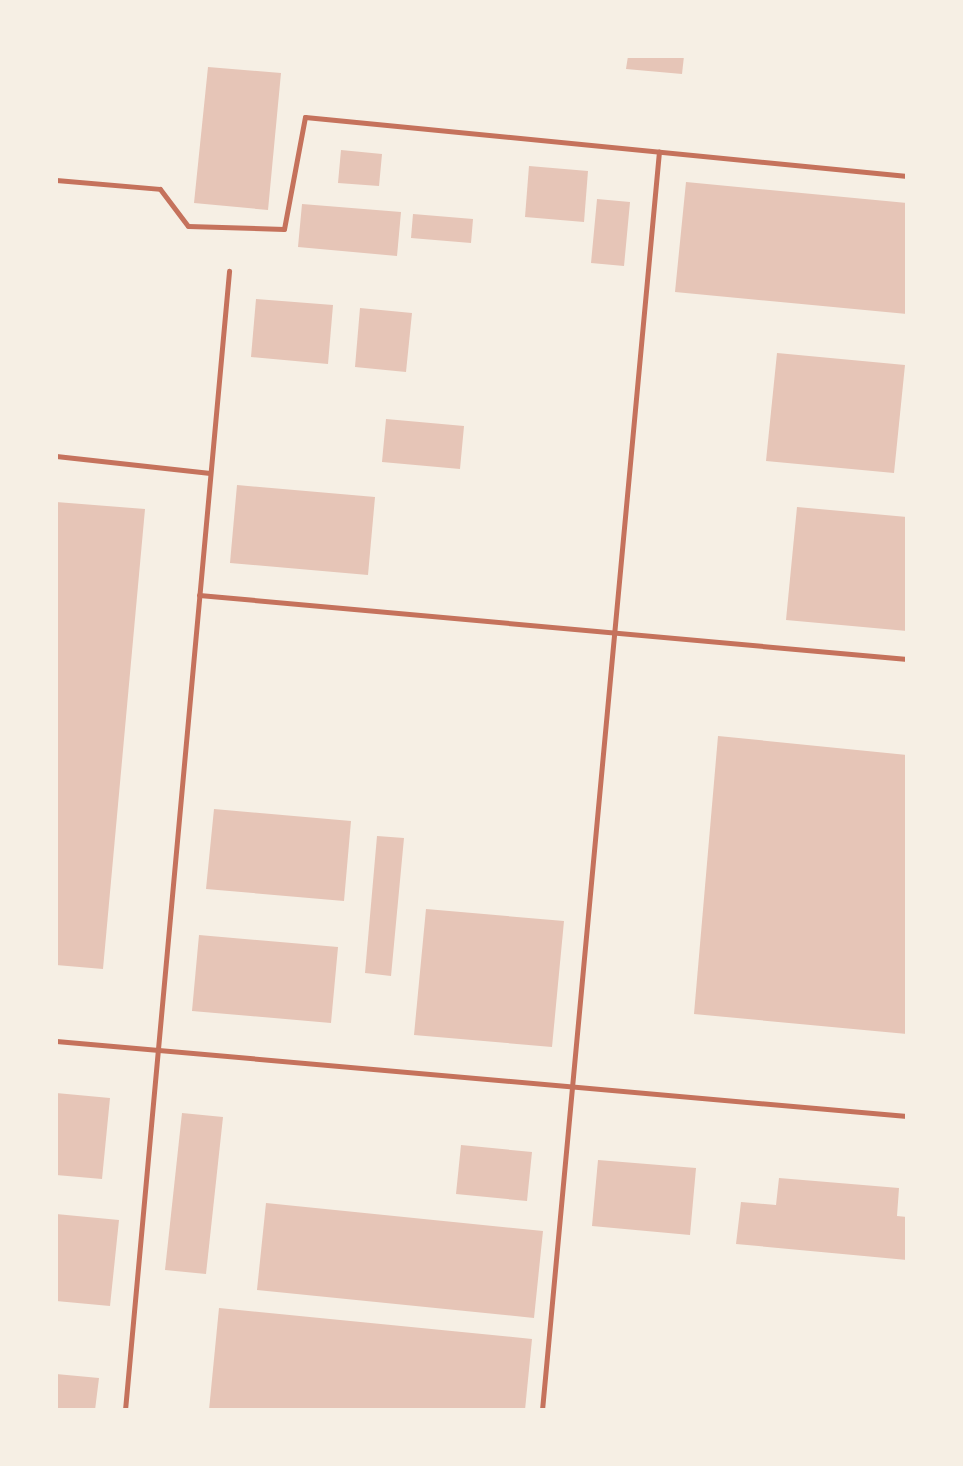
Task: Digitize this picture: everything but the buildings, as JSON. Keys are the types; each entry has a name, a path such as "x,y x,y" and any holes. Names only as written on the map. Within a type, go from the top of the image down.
{"lane":[{"path":"56,180 160,189 188,226 284,229 304,117 907,176"},
{"path":"542,1410 612,632 659,151"},
{"path":"125,1410 229,271"},
{"path":"56,456 209,473"},
{"path":"199,595 907,659"},
{"path":"56,1041 907,1116"}]}
